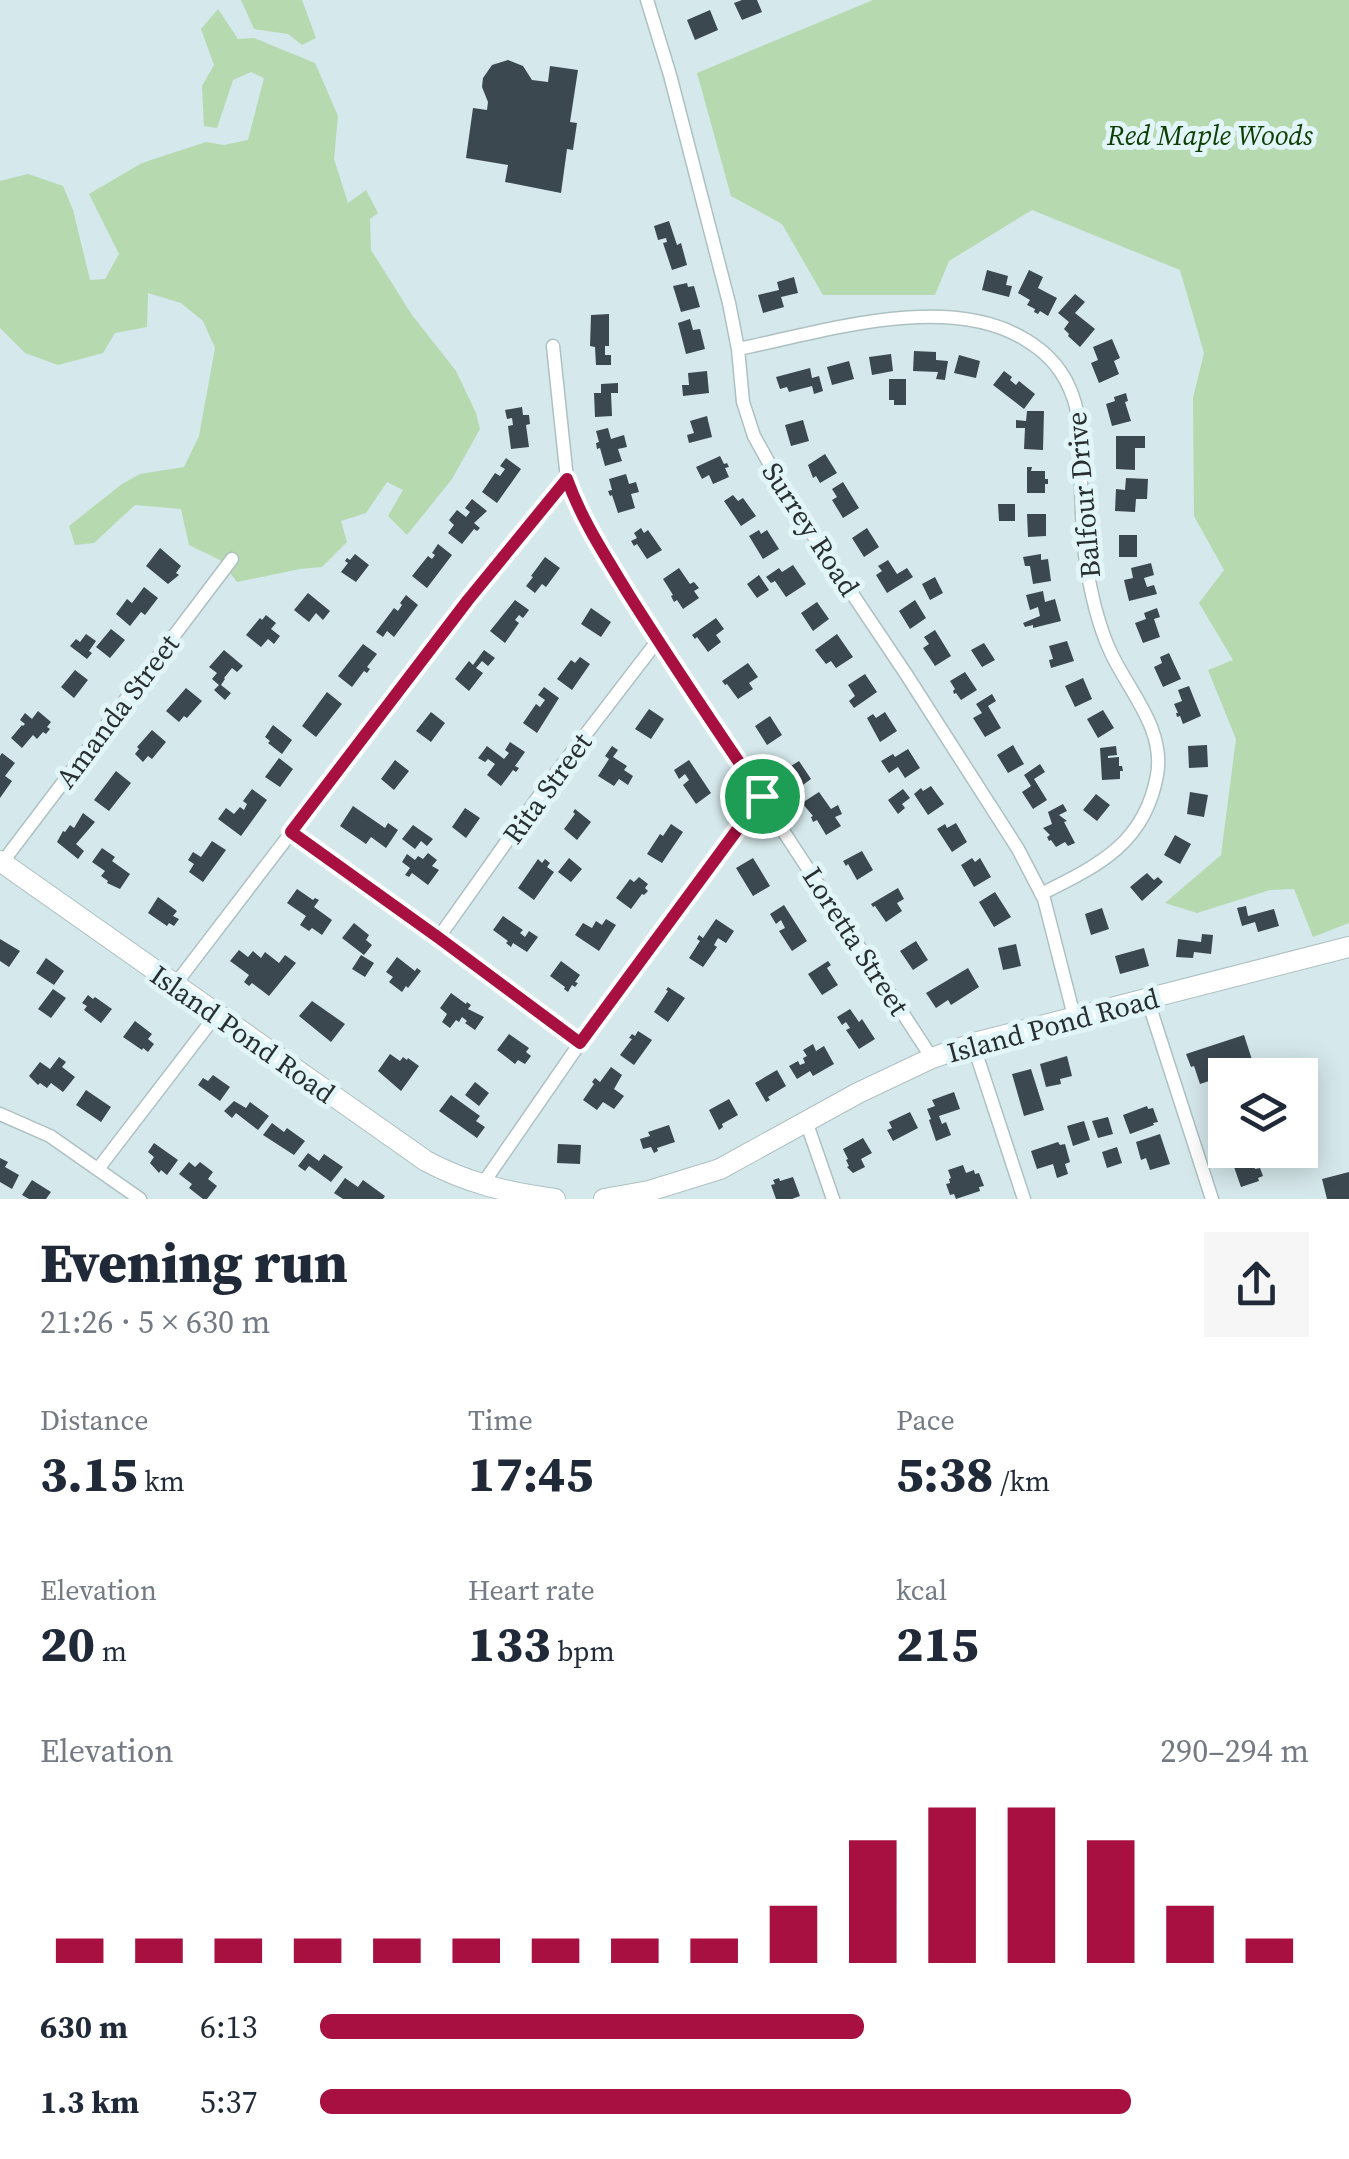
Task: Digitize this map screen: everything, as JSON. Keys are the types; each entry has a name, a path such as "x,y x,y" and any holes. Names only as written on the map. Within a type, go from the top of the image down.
{"main road":[{"name":"Island Pond Road","path":"1,862 426,1161 482,1185 555,1199"},
{"name":"Island Pond Road","path":"604,1199 640,1196 720,1168 858,1093 932,1058 973,1044 1349,948"}],"street":[{"name":"Surrey Road","path":"651,2 729,303 746,413 754,436 790,500 1018,848 1051,922 1074,1016"},
{"name":"Balfour Drive","path":"738,349 877,321 940,317 997,327 1018,335 1045,354 1068,384 1077,414 1090,585 1112,655 1150,725 1158,766 1146,809 1122,846 1098,864 1041,894"},
{"name":"Loretta Street","path":"553,346 567,479 588,528 932,1058"},
{"path":"174,986 468,600 567,479"},
{"name":"Amanda Street","path":"1,862 232,559"},
{"name":"Rita Street","path":"439,938 546,786 658,640"},
{"path":"482,1185 580,1043 762,796"},
{"path":"291,832 580,1043"},
{"path":"1147,998 1212,1199"},
{"path":"98,1169 216,1015"},
{"path":"973,1044 1024,1199"},
{"path":"0,1114 50,1136 140,1199"},
{"path":"806,1121 833,1199"}],"green space":[{"path":"241,0 302,0 316,38 302,45 288,34 254,29"},
{"name":"Red Maple Woods","path":"873,0 1349,0 1349,923 1313,937 1294,889 1270,890 1197,913 1165,903 1221,855 1236,739 1208,670 1233,660 1199,603 1224,570 1194,516 1193,398 1204,353 1180,270 1032,210 949,261 935,295 823,295 782,224 731,196 697,73"},
{"path":"218,9 238,39 254,38 315,63 338,116 334,159 348,203 366,190 378,213 370,219 371,250 412,315 456,371 480,429 452,479 407,535 388,516 403,490 387,482 366,513 341,521 347,542 322,567 237,582 220,560 189,545 181,509 135,505 94,543 75,545 69,526 140,474 184,467 199,436 215,348 203,321 181,303 148,293 147,327 115,333 103,353 58,365 25,353 0,328 0,181 28,174 63,186 90,280 105,279 119,254 89,194 142,163 206,142 224,145 248,140 264,78 251,72 233,80 217,128 204,126 202,86 214,65 201,29"}],"building":[{"path":"757,0 762,12 742,20 734,3"},
{"path":"710,10 718,30 695,40 687,20"},
{"path":"508,60 523,66 532,80 548,82 550,66 578,70 570,122 577,123 573,150 567,149 561,193 505,182 508,165 466,158 473,108 487,110 483,78 492,65"},
{"path":"669,221 687,265 672,270 663,243 666,238 658,240 654,226"},
{"path":"987,270 1008,276 1006,285 1012,286 1009,297 982,290"},
{"path":"1029,270 1043,277 1038,288 1057,298 1048,316 1034,312 1027,305 1030,300 1018,293"},
{"path":"794,277 798,293 781,297 784,307 763,313 758,295 779,290 777,282"},
{"path":"687,283 688,287 694,286 700,307 681,312 673,286"},
{"path":"1075,294 1085,302 1075,313 1095,329 1080,347 1064,329 1069,322 1058,313"},
{"path":"609,314 609,346 605,346 605,355 611,355 611,365 596,365 595,347 590,346 591,315"},
{"path":"690,319 693,330 700,329 705,349 686,354 678,323"},
{"path":"1112,339 1120,358 1114,361 1119,374 1099,383 1091,363 1098,360 1093,347"},
{"path":"914,351 936,352 936,360 948,361 945,380 936,379 938,372 913,371"},
{"path":"891,354 893,371 872,375 869,357"},
{"path":"959,355 980,361 976,378 954,373"},
{"path":"849,361 854,379 832,385 827,367"},
{"path":"810,368 812,378 819,376 823,391 814,394 812,386 789,392 787,387 780,389 776,377"},
{"path":"707,371 709,393 683,396 682,385 689,385 688,373"},
{"path":"1004,371 1016,385 1019,381 1035,394 1024,409 993,385"},
{"path":"889,379 906,379 906,405 894,405 894,400 889,400"},
{"path":"618,383 618,393 611,393 612,416 595,417 594,393 601,393 601,384"},
{"path":"1126,393 1131,421 1112,426 1106,404"},
{"path":"522,407 523,415 529,415 529,447 511,449 508,426 513,425 512,418 507,419 505,410"},
{"path":"1027,411 1044,411 1043,450 1024,449 1025,428 1016,428 1016,420 1026,421"},
{"path":"707,416 712,437 689,443 687,435 694,433 690,421"},
{"path":"803,420 809,441 791,446 785,425"},
{"path":"608,428 611,439 624,435 627,447 618,449 622,461 605,466 600,448 597,449 596,431"},
{"path":"1116,436 1145,436 1145,448 1135,448 1135,470 1116,469"},
{"path":"825,454 837,473 820,483 816,476 813,478 808,465"},
{"path":"720,456 729,467 725,468 729,477 713,484 709,475 702,479 696,467"},
{"path":"506,458 521,469 497,503 482,492 495,473 500,476 505,469 500,466"},
{"path":"1027,467 1032,467 1031,471 1045,471 1045,493 1027,493"},
{"path":"626,474 629,484 636,482 639,492 631,494 635,508 618,513 608,491 612,490 609,479"},
{"path":"1126,478 1148,479 1147,499 1136,499 1135,512 1115,511 1116,489 1125,490"},
{"path":"843,482 859,508 843,518 832,500 837,497 832,489"},
{"path":"733,495 738,501 743,498 756,516 741,526 724,501"},
{"path":"472,499 487,511 474,523 480,528 474,529 462,544 448,533 454,525 449,520 457,510 466,517 470,512 465,508"},
{"path":"998,504 1015,504 1015,521 999,521"},
{"path":"1027,514 1046,514 1046,536 1028,537"},
{"path":"641,528 644,533 648,530 662,550 647,559 631,541"},
{"path":"867,528 879,547 864,557 852,538"},
{"path":"759,530 761,534 767,530 779,549 763,559 749,536"},
{"path":"1119,535 1137,535 1137,557 1119,557"},
{"path":"438,544 452,555 427,588 412,576 428,556 432,559"},
{"path":"160,548 181,566 176,573 179,575 168,584 146,566"},
{"path":"355,554 369,565 356,582 341,572 347,558 350,560"},
{"path":"1041,554 1041,560 1048,559 1051,581 1033,584 1030,566 1025,566 1023,557"},
{"path":"545,557 560,568 546,587 542,584 535,593 526,586"},
{"path":"888,560 897,574 907,568 913,577 887,593 876,575 882,571 878,566"},
{"path":"1151,563 1154,575 1144,578 1147,587 1154,585 1157,594 1129,601 1124,580 1133,578 1131,568"},
{"path":"793,565 806,584 786,597 775,581 771,583 766,577"},
{"path":"679,568 690,584 694,582 699,588 694,591 699,598 683,609 677,600 674,602 663,579"},
{"path":"759,575 769,590 757,598 747,584"},
{"path":"935,577 943,593 930,600 922,584"},
{"path":"144,587 158,598 130,626 116,614 127,599 132,603"},
{"path":"1043,591 1045,602 1055,599 1061,621 1025,627 1023,623 1040,616 1038,607 1030,610 1026,595"},
{"path":"308,593 330,611 323,620 316,613 309,622 294,610"},
{"path":"406,595 418,605 394,637 387,631 383,637 376,632 394,608 398,611"},
{"path":"515,600 529,610 523,618 519,615 515,620 519,623 505,643 490,631"},
{"path":"915,600 926,618 910,629 899,611"},
{"path":"817,602 829,619 813,631 801,613"},
{"path":"591,608 611,622 601,637 581,624"},
{"path":"1157,608 1160,617 1154,619 1160,637 1143,643 1135,623 1146,619 1144,613"},
{"path":"266,615 276,623 271,629 280,636 274,644 268,639 261,647 246,635"},
{"path":"716,618 724,629 716,635 721,642 708,652 692,635"},
{"path":"111,629 125,640 110,658 96,647"},
{"path":"935,630 951,656 935,666 923,648 929,644 924,637"},
{"path":"86,634 96,641 87,659 70,646"},
{"path":"837,634 853,657 836,668 831,661 826,664 815,650"},
{"path":"1067,641 1074,661 1051,668 1049,646"},
{"path":"984,643 995,660 982,667 971,650"},
{"path":"363,644 377,654 367,673 364,671 352,687 338,676"},
{"path":"224,650 243,666 237,672 232,668 224,678 221,685 231,693 225,700 214,690 219,685 212,679 217,673 209,667"},
{"path":"484,650 495,658 488,666 482,661 476,668 483,673 469,691 455,679"},
{"path":"1169,653 1181,679 1163,687 1154,667 1162,663 1160,657"},
{"path":"580,657 590,664 572,690 557,679 571,660 575,663"},
{"path":"748,663 758,677 749,683 753,689 738,699 722,681"},
{"path":"75,670 88,680 74,698 61,687"},
{"path":"965,672 977,690 961,700 954,694 950,681"},
{"path":"865,674 877,692 854,708 849,701 855,696 848,685"},
{"path":"1083,678 1092,699 1075,707 1065,686"},
{"path":"1189,686 1201,716 1183,724 1174,704 1182,701 1178,690"},
{"path":"544,687 559,698 537,733 523,723 536,704 540,707 545,700 538,695"},
{"path":"186,688 202,701 179,722 166,711"},
{"path":"327,692 342,704 316,737 302,726"},
{"path":"992,694 996,701 988,706 1001,728 985,737 973,718 982,713 976,704"},
{"path":"649,709 664,719 651,739 635,729"},
{"path":"1103,710 1114,728 1098,738 1087,719"},
{"path":"38,711 51,722 47,727 50,729 37,739 33,735 22,748 11,738 25,724 20,720 25,713 32,719"},
{"path":"431,712 445,723 431,742 416,731"},
{"path":"885,712 897,731 880,742 867,718"},
{"path":"770,716 782,735 767,745 755,726"},
{"path":"273,725 292,740 282,754 265,737"},
{"path":"152,730 166,742 152,759 148,756 143,762 135,754"},
{"path":"510,742 525,752 515,766 519,768 501,786 487,775 495,764 478,758 487,746 504,759"},
{"path":"1013,745 1024,764 1008,773 997,755"},
{"path":"1207,745 1208,767 1189,768 1188,746"},
{"path":"612,746 618,750 613,757 627,766 624,770 633,776 628,785 619,779 614,786 598,776"},
{"path":"1116,746 1117,755 1108,758 1119,757 1123,771 1120,779 1102,780 1100,748"},
{"path":"908,749 920,768 905,778 898,767 889,773 881,761"},
{"path":"2,753 15,763 5,776 12,781 0,798 0,756"},
{"path":"279,758 293,769 280,787 265,777"},
{"path":"395,760 409,771 394,790 381,779"},
{"path":"689,760 711,793 696,804 683,785 689,780 685,774 679,779 674,770"},
{"path":"799,761 811,779 796,790 783,771"},
{"path":"1040,764 1045,772 1034,779 1047,800 1033,809 1022,792 1031,786 1024,775"},
{"path":"116,771 131,783 109,811 94,800"},
{"path":"931,786 944,804 928,815 914,794"},
{"path":"252,789 267,800 241,836 218,819 226,808 234,814 240,807 244,810 247,804 243,801"},
{"path":"903,789 910,798 898,814 888,800"},
{"path":"819,792 831,809 838,805 842,814 835,817 841,826 826,835 802,803"},
{"path":"1190,792 1208,795 1204,817 1187,814"},
{"path":"1096,794 1110,805 1097,821 1083,810"},
{"path":"1063,804 1067,811 1059,815 1067,821 1064,822 1075,843 1068,846 1065,842 1056,847 1043,828 1052,824 1048,812"},
{"path":"353,806 385,828 388,823 398,830 386,848 371,837 366,844 340,826"},
{"path":"465,808 480,818 466,838 452,827"},
{"path":"575,809 591,822 577,840 564,829"},
{"path":"83,813 95,822 76,844 84,851 78,859 57,842 70,825 74,828"},
{"path":"956,823 967,842 952,852 937,829"},
{"path":"671,824 683,832 662,863 647,854"},
{"path":"413,825 433,839 427,846 421,841 415,849 402,839"},
{"path":"1175,835 1191,844 1180,864 1164,855"},
{"path":"212,841 226,850 203,882 189,872 194,864 188,860 193,852 201,857"},
{"path":"102,848 130,874 120,889 107,883 101,876 105,871 92,862"},
{"path":"862,851 873,870 857,880 843,861"},
{"path":"428,853 437,860 432,866 439,870 428,885 412,873 409,877 405,875 410,868 402,862 407,854 415,860"},
{"path":"569,858 582,869 571,882 558,872"},
{"path":"753,858 770,886 753,896 736,868"},
{"path":"972,858 975,862 980,858 991,877 974,887 961,865"},
{"path":"538,859 550,863 547,867 554,872 534,900 518,888"},
{"path":"1147,873 1163,882 1142,901 1130,887"},
{"path":"639,877 648,884 648,891 631,909 616,898 630,879 634,882"},
{"path":"898,888 904,899 897,903 902,911 886,922 871,904"},
{"path":"297,889 319,900 314,907 332,920 322,935 300,925 306,916 287,903"},
{"path":"995,892 1011,917 994,927 979,902"},
{"path":"158,897 177,911 173,916 179,919 174,926 167,926 148,913"},
{"path":"784,905 807,941 792,951 779,931 785,928 781,920 776,924 770,914"},
{"path":"1246,906 1248,916 1274,909 1279,926 1258,932 1255,922 1242,926 1237,908"},
{"path":"1102,908 1109,929 1091,935 1085,914"},
{"path":"503,916 523,930 520,933 525,937 529,931 538,937 527,952 513,943 511,947 493,930"},
{"path":"606,919 616,925 599,951 575,935 583,923 592,928 596,921 602,925"},
{"path":"716,919 734,931 726,943 718,938 714,945 717,947 703,967 689,958 700,941 699,935 703,938"},
{"path":"354,923 369,935 366,940 372,945 364,955 342,938"},
{"path":"1202,934 1213,935 1211,954 1194,952 1193,958 1176,957 1178,939 1201,942"},
{"path":"0,939 20,951 9,967 0,961"},
{"path":"916,941 928,960 913,970 900,951"},
{"path":"1016,944 1021,966 1003,970 998,948"},
{"path":"1144,948 1149,966 1120,974 1115,956"},
{"path":"239,950 248,957 253,951 261,958 265,952 279,963 285,955 296,963 269,996 252,983 249,986 244,982 249,975 230,961"},
{"path":"361,955 374,963 365,977 352,969"},
{"path":"397,957 415,971 421,971 402,992 389,982 393,977 386,972"},
{"path":"46,958 64,971 54,985 36,973"},
{"path":"561,961 580,975 568,992 550,976"},
{"path":"828,961 831,965 827,968 838,985 822,995 808,974"},
{"path":"968,968 979,987 951,1005 948,1000 936,1008 926,993"},
{"path":"668,987 685,998 668,1022 654,1012"},
{"path":"53,989 66,998 51,1018 38,1009"},
{"path":"451,993 484,1017 475,1030 462,1017 450,1028 442,1022 447,1014 440,1008"},
{"path":"88,995 112,1009 101,1023 84,1010 87,1006 82,1003"},
{"path":"312,1001 345,1024 331,1042 299,1016"},
{"path":"850,1009 875,1039 859,1049 846,1030 850,1028 846,1022 842,1025 837,1017"},
{"path":"135,1021 152,1034 148,1039 154,1044 148,1052 123,1037"},
{"path":"638,1031 652,1040 634,1065 620,1055"},
{"path":"509,1034 529,1048 526,1052 531,1056 525,1064 518,1060 515,1064 497,1050"},
{"path":"1244,1035 1251,1058 1208,1058 1208,1081 1200,1084 1186,1054"},
{"path":"813,1044 816,1051 824,1046 834,1064 813,1076 810,1071 797,1079 789,1066 798,1061 800,1065 805,1063 803,1058 807,1056 803,1050"},
{"path":"390,1054 400,1061 408,1058 419,1066 401,1091 378,1071"},
{"path":"1067,1056 1072,1076 1060,1079 1061,1084 1046,1087 1040,1064"},
{"path":"59,1057 66,1062 62,1067 75,1077 63,1092 51,1083 47,1088 38,1085 29,1076 40,1062 50,1069"},
{"path":"611,1067 622,1075 614,1089 624,1096 614,1109 603,1102 597,1110 583,1100 595,1078 600,1082"},
{"path":"1031,1069 1044,1110 1024,1116 1012,1074"},
{"path":"777,1070 786,1086 766,1102 755,1083"},
{"path":"213,1075 230,1087 220,1101 198,1085 203,1078 208,1081"},
{"path":"475,1082 489,1093 479,1106 465,1095"},
{"path":"86,1090 111,1107 101,1122 76,1105"},
{"path":"954,1092 960,1109 939,1116 951,1135 936,1141 927,1109 935,1106 932,1100"},
{"path":"451,1095 480,1116 476,1121 485,1127 477,1138 439,1111"},
{"path":"729,1099 738,1115 719,1130 709,1110"},
{"path":"234,1101 246,1108 250,1102 269,1116 258,1130 236,1113 232,1118 224,1111"},
{"path":"1147,1106 1153,1108 1158,1122 1130,1134 1123,1115"},
{"path":"910,1112 918,1128 893,1141 887,1130 892,1128 889,1122"},
{"path":"1108,1117 1113,1134 1098,1138 1092,1121"},
{"path":"1084,1121 1090,1140 1073,1146 1067,1126"},
{"path":"272,1123 305,1141 294,1155 263,1135"},
{"path":"669,1125 675,1142 657,1148 654,1153 651,1147 643,1149 640,1139"},
{"path":"1160,1134 1170,1164 1150,1170 1146,1158 1141,1160 1136,1142"},
{"path":"863,1138 872,1153 861,1159 865,1167 853,1173 847,1167 843,1149"},
{"path":"1058,1142 1065,1144 1070,1162 1065,1164 1068,1174 1057,1178 1053,1164 1037,1169 1031,1151"},
{"path":"154,1143 178,1160 167,1175 150,1163 154,1157 148,1152"},
{"path":"558,1144 581,1145 580,1164 557,1163"},
{"path":"1117,1147 1122,1163 1107,1168 1102,1152"},
{"path":"308,1153 319,1161 324,1154 343,1167 331,1182 309,1166 305,1171 298,1166"},
{"path":"0,1158 8,1162 5,1167 19,1175 12,1189 0,1182"},
{"path":"189,1162 195,1167 200,1162 213,1172 208,1179 217,1186 207,1199 189,1188 192,1184 179,1174"},
{"path":"963,1165 966,1173 979,1173 984,1186 956,1199 946,1184 951,1178 948,1170"},
{"path":"1234,1168 1260,1168 1263,1176 1259,1181 1241,1187"},
{"path":"1349,1172 1349,1199 1327,1199 1322,1179"},
{"path":"793,1177 800,1196 776,1199 773,1180"},
{"path":"345,1178 358,1187 363,1180 385,1196 343,1199 334,1193"},
{"path":"32,1180 51,1192 46,1199 22,1195"}],"route":[{"path":"567,479 592,535 762,796 580,1043 291,832 468,600 567,479"}]}
